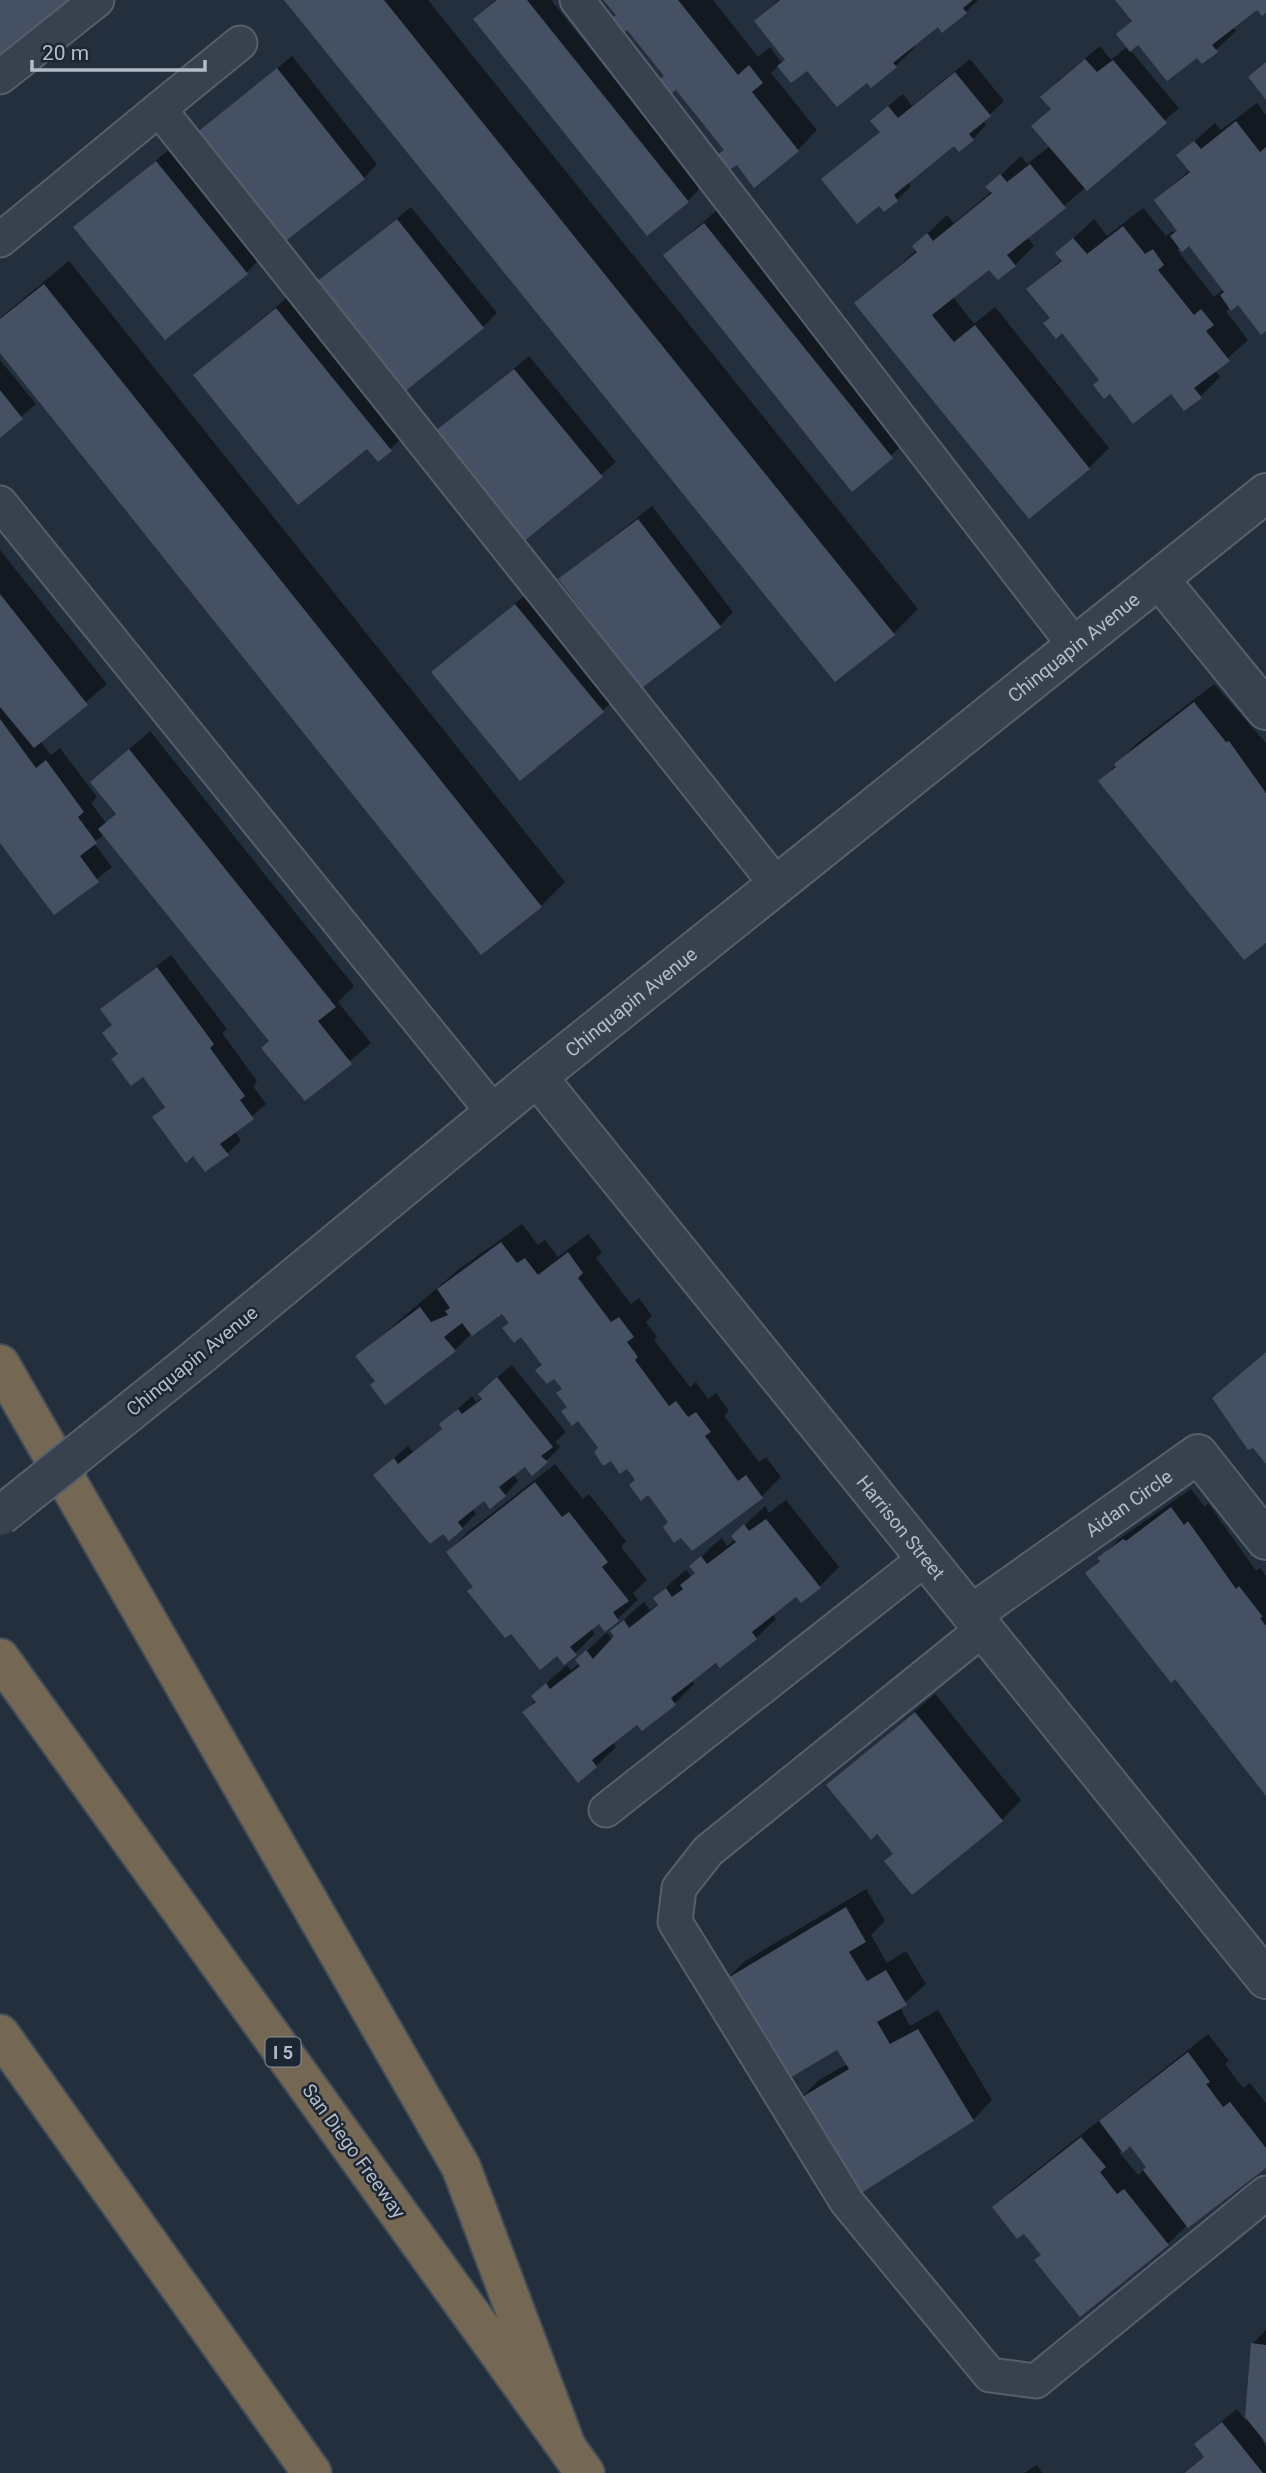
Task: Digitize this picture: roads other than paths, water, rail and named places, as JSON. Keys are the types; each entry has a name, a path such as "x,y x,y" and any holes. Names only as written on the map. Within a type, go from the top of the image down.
{"highway":[{"path":"0,1364 461,2167 575,2460"},
{"name":"San Diego Freeway","path":"0,1658 575,2460"},
{"path":"0,2034 312,2473"}],"street":[{"name":"Chinquapin Avenue","path":"0,1516 198,1357 537,1077 1266,493"},
{"path":"1159,579 1266,710"},
{"name":"Harrison Street","path":"537,1077 1266,1979"},
{"name":"Aidan Circle","path":"977,1622 1198,1454 1266,1541"}],"lane":[{"path":"0,77 97,0"},
{"path":"577,0 1076,647"},
{"path":"0,240 240,43"},
{"path":"159,108 777,885"},
{"path":"0,503 494,1113"},
{"path":"606,1810 926,1558"},
{"path":"977,1622 708,1851 679,1888 676,1922 847,2202 990,2375 1036,2381 1266,2193"}]}
